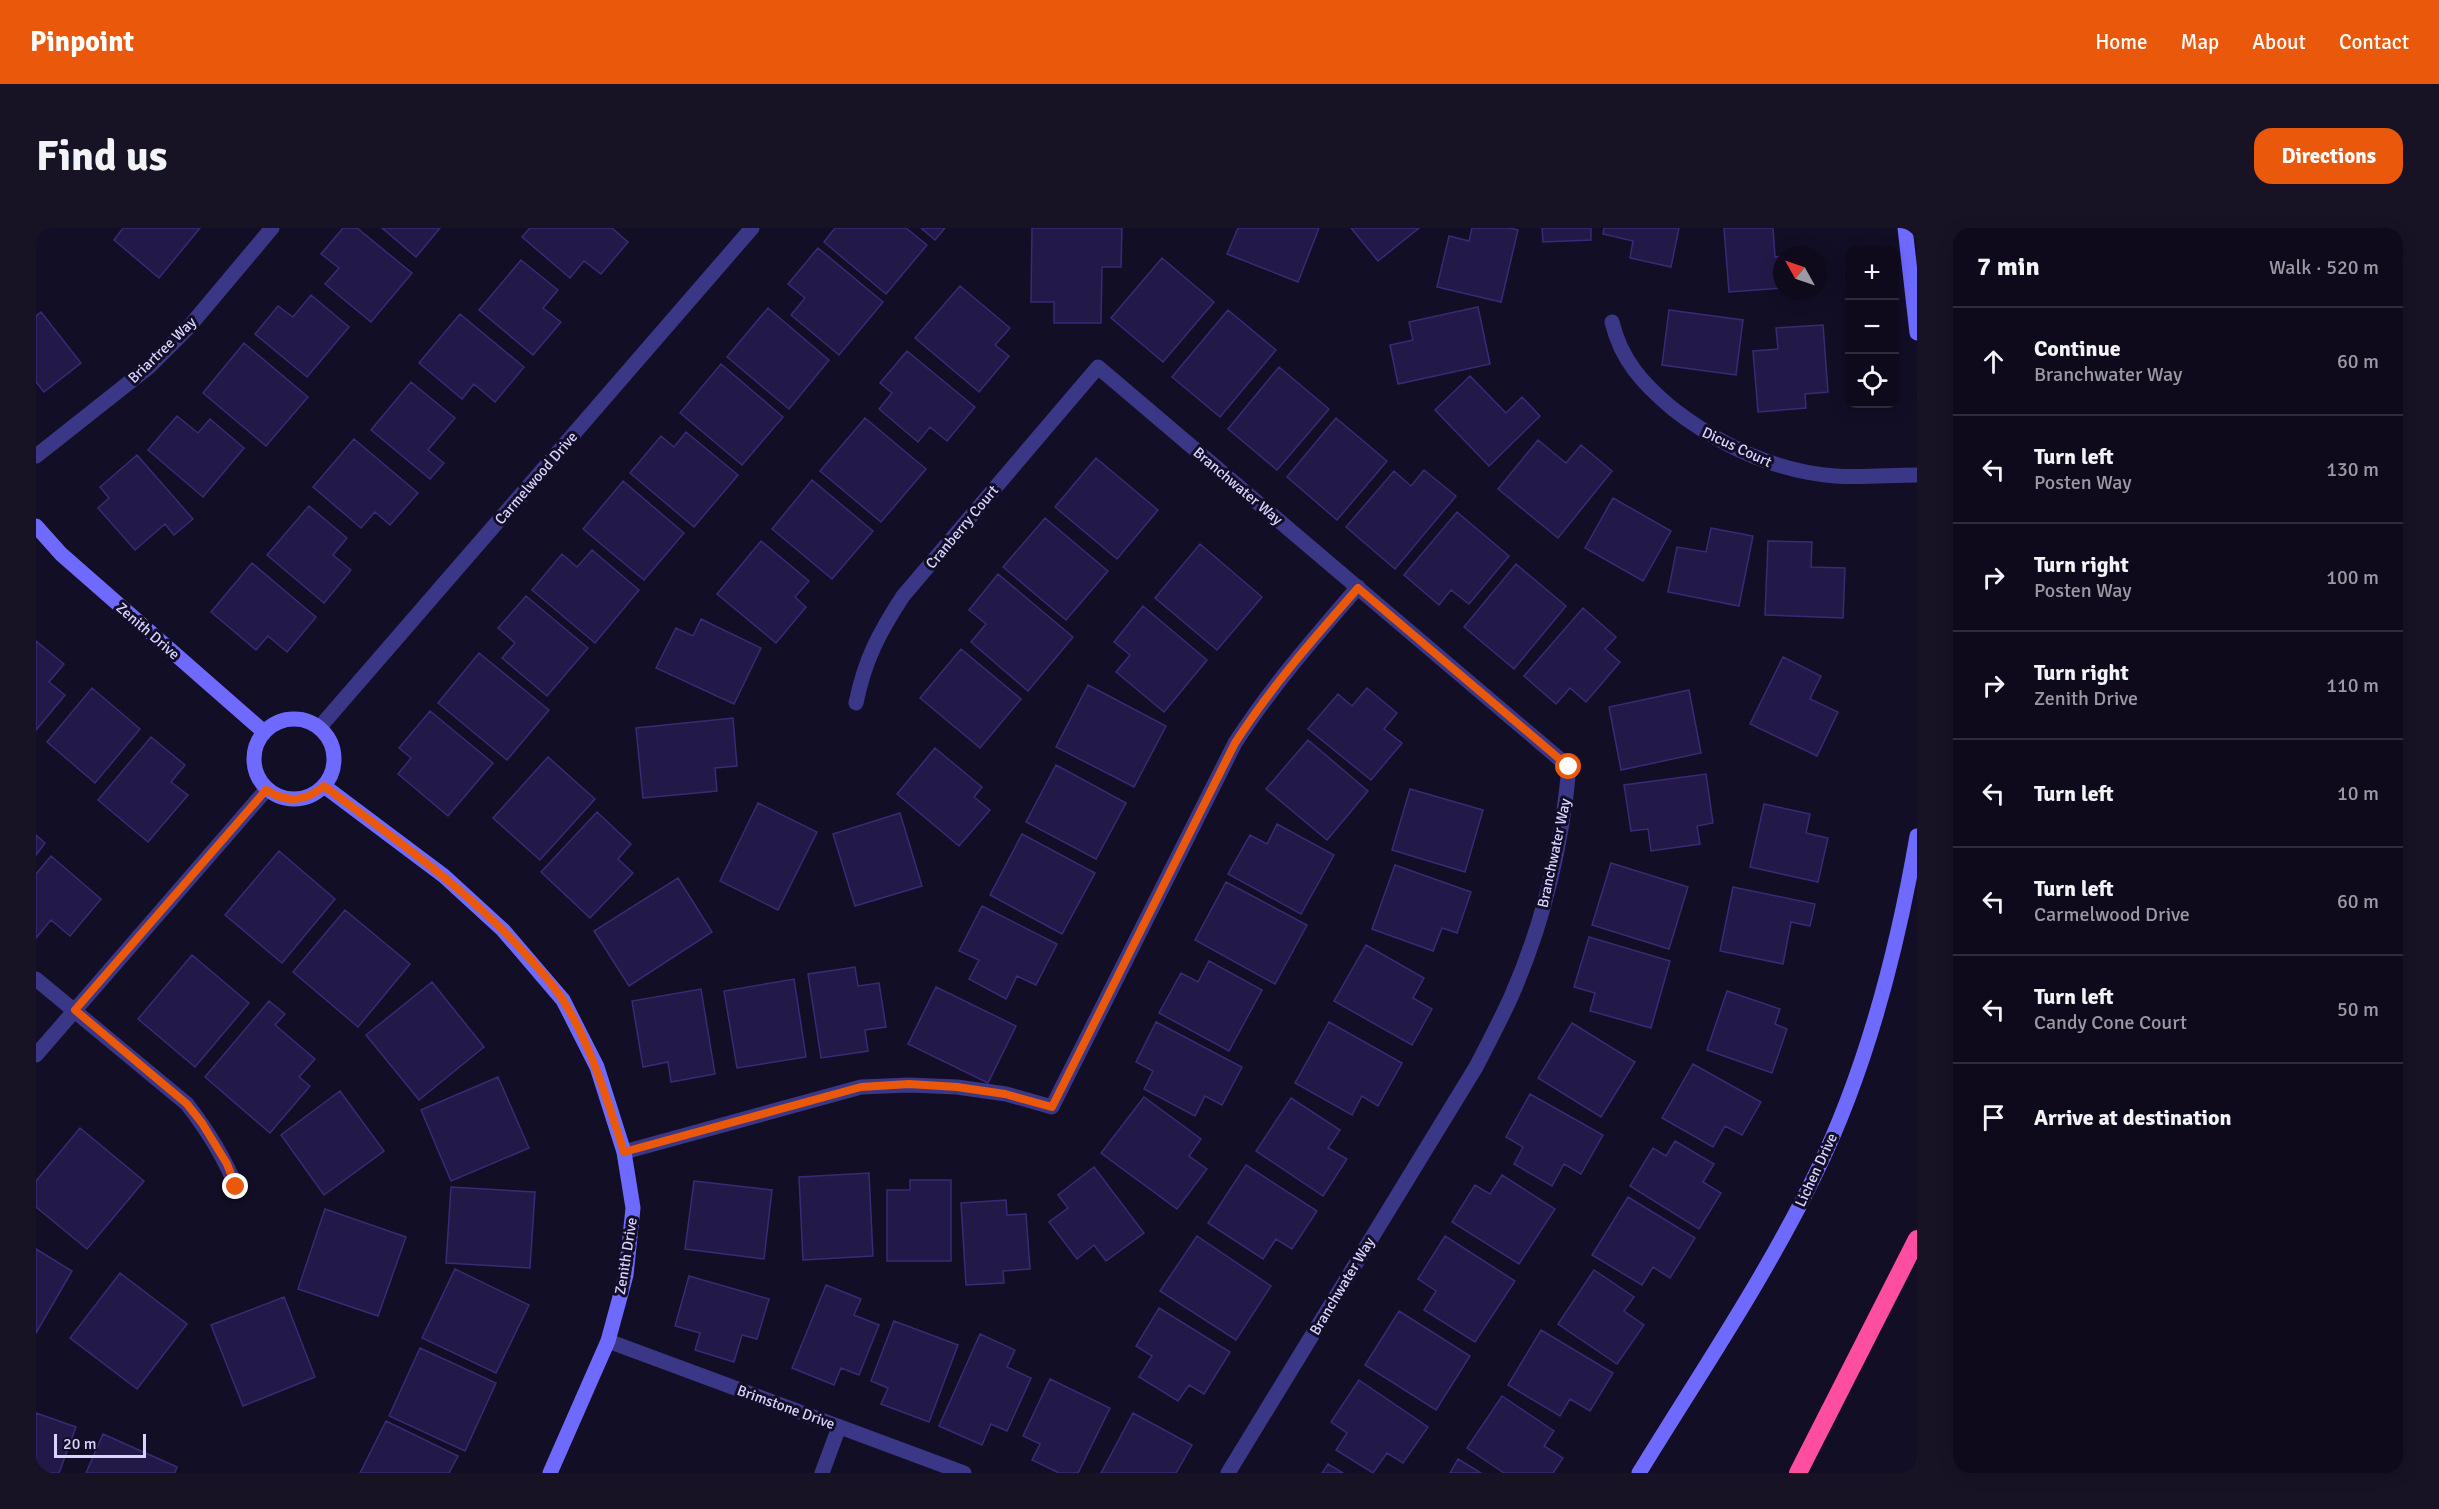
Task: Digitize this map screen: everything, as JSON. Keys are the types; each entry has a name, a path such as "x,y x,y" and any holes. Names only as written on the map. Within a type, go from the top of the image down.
{"highway":[{"path":"1798,1473 1917,1239"}],"street":[{"name":"Briartree Way","path":"36,456 150,366 188,328 272,228"},
{"name":"Carmelwood Drive","path":"319,728 752,228"},
{"path":"1905,228 1917,333"},
{"name":"Dicus Court","path":"1612,322 1616,339 1636,375 1700,430 1721,442 1764,462 1835,476 1917,475"},
{"name":"Branchwater Way","path":"1098,367 1569,767 1566,798 1552,875 1538,925 1511,997 1476,1067 1228,1473"},
{"name":"Cranberry Court","path":"856,703 860,682 877,637 903,596 1098,367"},
{"name":"Zenith Drive","path":"36,526 61,554 264,732"},
{"path":"624,1152 861,1087 909,1084 957,1087 1005,1094 1052,1107 1235,743 1262,701 1292,662 1358,588"},
{"path":"288,719 302,719 319,728 326,734 333,747 334,761 331,774 324,786 314,795 289,800 266,790 258,780 253,755 264,732 275,723 288,719"},
{"name":"Zenith Drive","path":"324,786 444,876 503,930 563,1000 597,1067 624,1152 633,1208 626,1275 608,1341 550,1473"},
{"path":"36,1056 266,790"},
{"name":"Lichen Drive","path":"1639,1473 1780,1244 1816,1174 1847,1102 1877,1015 1904,911 1917,836"},
{"path":"36,979 187,1104 202,1123 227,1164 236,1187"},
{"name":"Brimstone Drive","path":"608,1341 964,1473"},
{"path":"822,1473 839,1427"}],"building":[{"path":"123,228 200,228 159,278 114,240"},
{"path":"343,228 357,228 412,273 371,322 325,284 339,268 321,254"},
{"path":"382,228 440,228 416,257"},
{"path":"530,228 612,228 628,242 601,274 584,261 570,278 522,237"},
{"path":"835,228 906,228 927,245 886,294 824,242"},
{"path":"921,228 945,228 935,240"},
{"path":"1032,228 1122,228 1121,267 1102,267 1101,323 1054,323 1054,302 1031,302"},
{"path":"1238,228 1319,228 1298,282 1227,254"},
{"path":"1351,228 1419,228 1378,261"},
{"path":"1472,228 1518,230 1501,302 1437,287 1449,236 1469,241"},
{"path":"1542,228 1591,228 1591,240 1543,242"},
{"path":"1604,228 1679,228 1671,267 1630,258 1633,241 1603,234"},
{"path":"1724,228 1773,228 1773,289 1729,292"},
{"path":"818,248 883,302 839,355 791,315 805,298 788,284"},
{"path":"1162,258 1214,302 1163,362 1111,318"},
{"path":"521,260 558,290 543,308 561,322 533,355 479,310"},
{"path":"960,286 1010,328 995,345 1009,356 979,392 915,338"},
{"path":"311,295 349,327 307,377 255,334 278,306 293,317"},
{"path":"1478,307 1490,364 1398,384 1390,345 1413,340 1409,322"},
{"path":"768,308 829,360 789,409 727,357"},
{"path":"1228,310 1276,350 1220,417 1172,377"},
{"path":"1669,310 1743,320 1736,375 1662,365"},
{"path":"41,312 81,363 44,392 36,382 36,316"},
{"path":"460,314 524,367 495,402 474,384 462,399 419,363"},
{"path":"1823,325 1828,392 1805,394 1806,408 1758,412 1753,351 1778,349 1776,328"},
{"path":"244,343 308,397 266,446 203,393"},
{"path":"907,351 975,407 947,441 930,427 918,442 879,409 892,393 880,383"},
{"path":"721,364 783,417 742,465 680,413"},
{"path":"1279,367 1329,409 1277,470 1228,429"},
{"path":"1470,376 1506,413 1522,397 1540,416 1489,466 1435,410"},
{"path":"411,382 455,418 428,450 444,463 430,479 371,430"},
{"path":"177,416 198,433 210,419 244,448 203,497 148,450"},
{"path":"865,418 926,469 881,522 820,471"},
{"path":"1336,418 1387,461 1337,520 1287,477"},
{"path":"686,432 738,475 694,527 630,473 661,436 674,447"},
{"path":"354,439 418,493 390,525 375,512 361,528 313,487"},
{"path":"1538,440 1566,463 1581,445 1612,471 1558,538 1498,489"},
{"path":"137,455 193,519 174,535 165,524 135,550 98,508 109,498 100,487"},
{"path":"1096,458 1158,510 1117,559 1055,507"},
{"path":"1424,470 1456,496 1395,569 1346,527 1394,471 1411,486"},
{"path":"812,480 873,531 832,579 772,529"},
{"path":"623,481 684,533 644,580 583,529"},
{"path":"1613,498 1671,531 1643,581 1585,548"},
{"path":"309,506 347,538 333,555 351,570 324,603 267,555"},
{"path":"1457,512 1509,556 1469,604 1451,590 1439,605 1404,575"},
{"path":"1045,518 1108,571 1066,620 1003,567"},
{"path":"1711,528 1753,536 1739,606 1668,592 1677,547 1706,552"},
{"path":"761,541 809,581 795,597 806,607 776,643 717,594"},
{"path":"1768,541 1812,542 1811,567 1845,568 1843,618 1765,615"},
{"path":"1200,544 1262,597 1217,650 1155,598"},
{"path":"592,550 639,590 595,643 532,590 562,554 577,567"},
{"path":"252,563 316,617 287,652 268,636 256,650 211,612"},
{"path":"1516,564 1566,606 1514,669 1464,627"},
{"path":"998,574 1073,637 1028,691 971,642 986,624 969,610"},
{"path":"526,596 588,648 547,696 502,658 515,643 498,628"},
{"path":"1143,606 1207,660 1164,712 1116,672 1130,655 1114,642"},
{"path":"1583,608 1616,637 1605,649 1620,662 1586,702 1570,688 1556,704 1524,676"},
{"path":"701,619 761,648 734,704 656,668 676,628 693,636"},
{"path":"36,641 64,664 49,682 65,695 36,730"},
{"path":"961,649 1021,699 980,748 920,698"},
{"path":"479,653 549,710 507,760 438,703"},
{"path":"1783,657 1821,676 1810,699 1838,712 1817,756 1750,724"},
{"path":"1088,685 1166,726 1134,787 1056,747"},
{"path":"92,688 140,729 95,783 47,742"},
{"path":"1367,688 1397,713 1384,729 1402,743 1371,780 1308,729 1338,694 1352,706"},
{"path":"1689,690 1701,753 1621,770 1609,707"},
{"path":"430,711 493,763 448,816 398,774 411,758 399,748"},
{"path":"733,718 737,766 715,768 717,791 643,798 636,728"},
{"path":"151,737 185,765 171,782 188,795 148,842 98,800"},
{"path":"1308,740 1368,791 1327,840 1266,789"},
{"path":"935,748 982,787 974,797 990,810 959,846 897,794"},
{"path":"548,757 595,799 540,860 493,818"},
{"path":"1056,765 1126,803 1096,859 1026,822"},
{"path":"1706,774 1713,823 1697,826 1700,844 1651,851 1648,829 1631,831 1624,785"},
{"path":"1410,789 1483,810 1465,872 1392,850"},
{"path":"758,803 817,832 778,910 720,881"},
{"path":"1764,804 1810,814 1806,833 1828,838 1818,882 1750,867"},
{"path":"597,812 631,844 618,859 633,873 590,918 541,872"},
{"path":"900,813 922,886 855,906 833,834"},
{"path":"1277,824 1334,855 1301,914 1228,874 1250,835 1267,844"},
{"path":"1022,834 1095,873 1062,934 990,895"},
{"path":"36,835 45,843 36,855"},
{"path":"279,851 335,899 282,963 225,915"},
{"path":"51,856 101,899 70,936 51,920 36,938 36,874"},
{"path":"1611,863 1688,887 1669,949 1592,925"},
{"path":"1395,865 1471,892 1457,933 1442,928 1433,951 1372,929"},
{"path":"678,878 712,932 629,986 594,931"},
{"path":"1226,882 1307,925 1275,984 1195,940"},
{"path":"1733,887 1815,904 1810,926 1791,922 1783,964 1720,951"},
{"path":"982,906 1057,944 1036,985 1017,976 1006,999 969,979 979,960 959,951"},
{"path":"345,910 410,964 358,1027 293,972"},
{"path":"1589,937 1670,961 1651,1028 1590,1011 1595,993 1574,987"},
{"path":"1366,945 1424,978 1413,998 1432,1009 1412,1045 1334,1001"},
{"path":"192,955 249,1003 195,1067 138,1019"},
{"path":"1209,961 1262,990 1229,1051 1159,1013 1181,973 1198,982"},
{"path":"855,967 858,986 879,983 886,1027 865,1030 868,1051 821,1058 808,974"},
{"path":"794,979 806,1057 737,1068 724,991"},
{"path":"432,982 484,1047 419,1100 366,1035"},
{"path":"936,987 1016,1026 988,1083 908,1044"},
{"path":"701,989 715,1074 671,1082 668,1062 643,1067 632,1001"},
{"path":"1727,991 1780,1009 1775,1024 1787,1029 1772,1073 1707,1050"},
{"path":"269,1001 285,1014 275,1025 315,1059 299,1077 310,1086 270,1133 205,1077"},
{"path":"1156,1022 1242,1067 1222,1105 1205,1096 1195,1116 1144,1089 1153,1071 1136,1062"},
{"path":"1329,1022 1402,1063 1378,1106 1362,1096 1352,1115 1295,1083"},
{"path":"1572,1023 1635,1062 1601,1117 1538,1078"},
{"path":"1693,1064 1761,1102 1742,1135 1725,1126 1713,1147 1662,1118"},
{"path":"498,1077 529,1148 451,1181 421,1110"},
{"path":"340,1091 384,1151 324,1195 281,1135"},
{"path":"1530,1094 1603,1135 1581,1174 1564,1164 1552,1186 1514,1164 1523,1147 1506,1137"},
{"path":"1144,1097 1201,1139 1189,1156 1207,1169 1177,1209 1101,1153"},
{"path":"1291,1098 1340,1130 1328,1148 1347,1159 1323,1196 1256,1151"},
{"path":"80,1128 144,1181 87,1249 36,1207 36,1181"},
{"path":"1675,1141 1714,1164 1703,1182 1721,1193 1699,1229 1630,1186 1653,1148 1666,1156"},
{"path":"1246,1165 1317,1211 1292,1249 1276,1239 1263,1259 1208,1223"},
{"path":"1094,1167 1144,1233 1106,1261 1094,1245 1077,1259 1049,1222 1068,1208 1058,1195"},
{"path":"869,1173 873,1256 803,1260 799,1177"},
{"path":"1502,1175 1555,1209 1519,1264 1452,1222 1475,1185 1490,1194"},
{"path":"910,1180 951,1180 951,1261 887,1261 887,1190 910,1190"},
{"path":"694,1181 772,1190 764,1259 685,1249"},
{"path":"451,1187 535,1192 530,1268 446,1263"},
{"path":"1628,1197 1695,1238 1670,1278 1653,1267 1642,1285 1592,1255"},
{"path":"1006,1200 1007,1215 1026,1214 1030,1269 1003,1271 1004,1283 966,1285 961,1203"},
{"path":"325,1209 406,1237 378,1316 298,1289"},
{"path":"1197,1236 1271,1286 1236,1340 1160,1291"},
{"path":"1445,1236 1515,1281 1475,1342 1424,1310 1436,1291 1418,1279"},
{"path":"36,1249 72,1271 36,1333"},
{"path":"455,1269 529,1305 496,1373 422,1338"},
{"path":"1594,1270 1634,1297 1624,1311 1644,1325 1617,1364 1558,1324"},
{"path":"120,1273 187,1324 137,1389 70,1338"},
{"path":"689,1276 769,1299 757,1339 742,1335 734,1362 695,1350 700,1333 675,1326"},
{"path":"826,1285 861,1299 854,1315 879,1325 859,1375 841,1368 834,1385 792,1368"},
{"path":"284,1297 315,1377 243,1406 211,1325"},
{"path":"1159,1308 1230,1352 1204,1394 1189,1385 1178,1401 1139,1377 1152,1356 1136,1346"},
{"path":"1399,1311 1470,1356 1436,1410 1365,1365"},
{"path":"894,1321 958,1345 929,1422 881,1404 888,1388 871,1381"},
{"path":"1541,1330 1613,1373 1590,1411 1570,1399 1560,1416 1508,1385"},
{"path":"980,1334 1015,1350 1007,1367 1031,1378 1007,1431 991,1424 982,1445 939,1426"},
{"path":"420,1348 496,1383 465,1451 389,1416"},
{"path":"1050,1379 1110,1408 1078,1473 1059,1473 1032,1460 1040,1444 1023,1436"},
{"path":"1359,1380 1428,1427 1403,1463 1387,1453 1373,1473 1336,1450 1347,1433 1331,1422"},
{"path":"1502,1396 1554,1431 1544,1446 1563,1458 1553,1473 1504,1473 1467,1448"},
{"path":"36,1413 76,1427 59,1473 36,1473"},
{"path":"1133,1413 1192,1445 1176,1473 1101,1473"},
{"path":"386,1421 458,1456 449,1473 360,1473"},
{"path":"103,1434 177,1467 175,1473 86,1473"},
{"path":"1458,1459 1481,1473 1450,1473"},
{"path":"1328,1464 1343,1473 1322,1473"}],"route":[{"path":"236,1187 227,1164 202,1123 187,1104 75,1010 266,790 289,800 314,795 324,786 444,876 503,930 563,1000 597,1067 624,1152 861,1087 909,1084 957,1087 1005,1094 1052,1107 1235,743 1262,701 1292,662 1358,588 1569,767"}]}
